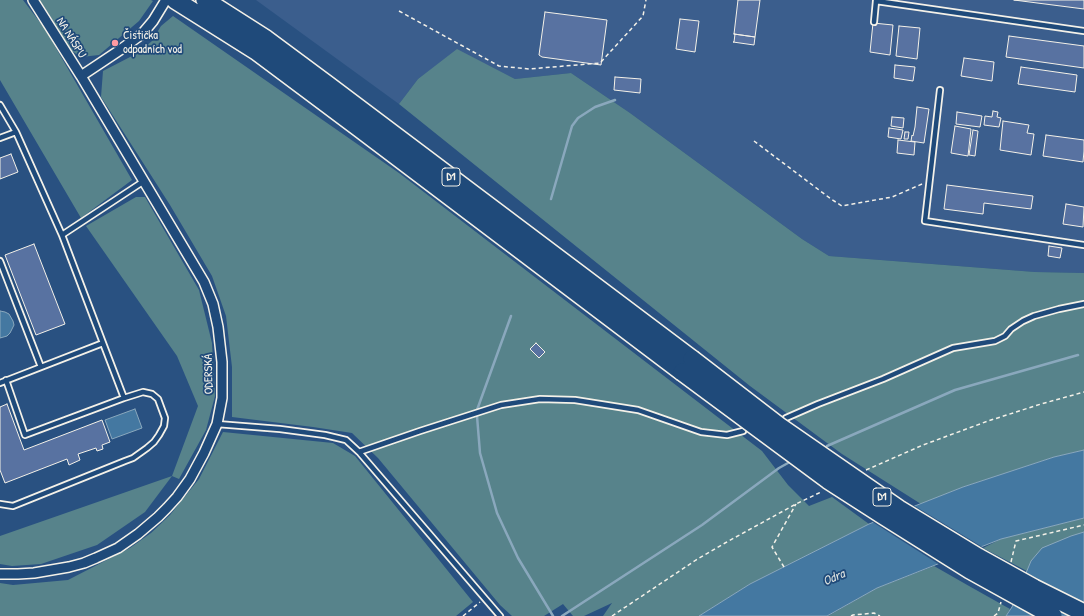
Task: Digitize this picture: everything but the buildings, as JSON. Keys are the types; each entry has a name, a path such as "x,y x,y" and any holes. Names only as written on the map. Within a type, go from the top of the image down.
{"highway":[{"name":"D1","path":"206,0 266,39 322,80 687,366 828,480 970,570 1053,616"},
{"name":"D1","path":"170,2 190,9 256,52 687,366 779,426 899,508 978,557 1034,588 1084,613"}],"street":[{"name":"NA NÁSPU","path":"33,0 81,76 142,34 170,2"},
{"name":"ODERSKÁ","path":"0,574 24,574 69,567 96,558 128,542 158,517 184,488 204,453 217,424 221,405 223,374 219,333 213,304 199,273 81,76"}],"lane":[{"path":"874,22 876,1 1084,31"},
{"path":"940,90 925,221 1084,245"},
{"path":"0,104 16,132 62,236 124,398"},
{"path":"0,138 16,132"},
{"path":"62,236 144,181"},
{"path":"0,261 41,367"},
{"path":"786,418 884,379 953,348 995,341 1005,336 1011,329 1023,320 1059,309 1084,304"},
{"path":"0,383 103,343"},
{"path":"0,504 13,506 133,458 154,442 159,436 165,422 165,418 158,400 152,394 143,392 26,435 6,380"},
{"path":"359,452 501,405 540,399 575,400 638,410 701,432 727,435 743,431"},
{"path":"217,424 280,429 326,435 346,440 359,452 500,616"}],"path":[{"path":"399,11 499,66 529,69 600,63 643,16 646,0"},
{"path":"754,142 842,206 892,197 929,182"},
{"path":"863,471 923,445 988,421 1084,392"},
{"path":"612,616 696,560 824,490"},
{"path":"784,567 772,547 796,504"},
{"path":"1011,563 1016,541 1084,525"},
{"path":"463,616 484,598"},
{"path":"994,616 998,613 1002,599"},
{"path":"851,616 874,613 880,616"}],"shaded area":[{"path":"256,0 1084,0 1084,273 1035,272 829,256 802,239 630,113 571,73 515,79 457,50 418,79 399,104"}],"green space":[{"path":"0,0 23,0 45,29 132,180 81,218 0,80"},
{"path":"40,0 153,1 139,21 99,55 81,57 72,51"},
{"path":"173,16 399,173 762,451 788,485 809,506 832,497 869,524 750,584 699,616 603,616 612,603 584,616 573,616 563,604 544,616 512,616 500,605 378,458 352,433 232,417 232,367 226,316 212,276 170,205 101,97 103,71 132,56 145,47 152,41 161,26"},
{"path":"457,49 515,79 571,73 630,113 802,239 829,256 1035,272 1084,273 1084,450 1054,457 963,487 921,504 842,454 750,386 399,104 418,79"},
{"path":"136,197 145,197 199,290 212,343 215,396 206,430 179,479 172,476 198,406 177,356 86,226"},
{"path":"223,432 333,443 355,456 473,602 456,616 0,616 0,583 13,585 68,580 130,548 151,533 170,515 199,479"},
{"path":"172,476 145,512 97,545 41,564 12,566 0,564 0,536"},
{"path":"1084,518 1084,601 983,548 1001,539"},
{"path":"934,566 1010,609 1006,616 828,616 877,588"}],"water":[{"path":"0,311 9,314 14,325 7,336 0,338"},
{"path":"135,409 142,428 112,439 105,420"},
{"name":"Odra","path":"1084,450 1084,518 1001,539 877,588 827,616 699,616 750,584 869,524 963,487 1054,457"},
{"path":"1084,532 1084,616 1006,616 1012,607 1031,561 1042,548"}],"pier":[{"path":"913,505 984,548 940,565 871,521"}],"waterway":[{"path":"551,199 572,126 578,118 595,107 615,100"},
{"path":"477,410 511,316"},
{"path":"827,446 955,390 1078,355"},
{"path":"477,416 480,453 497,513 518,558 553,616"},
{"path":"562,616 702,525 779,468 788,463"}],"place":[{"name":"Čistička odpadních vod","path":"115,43"}]}
